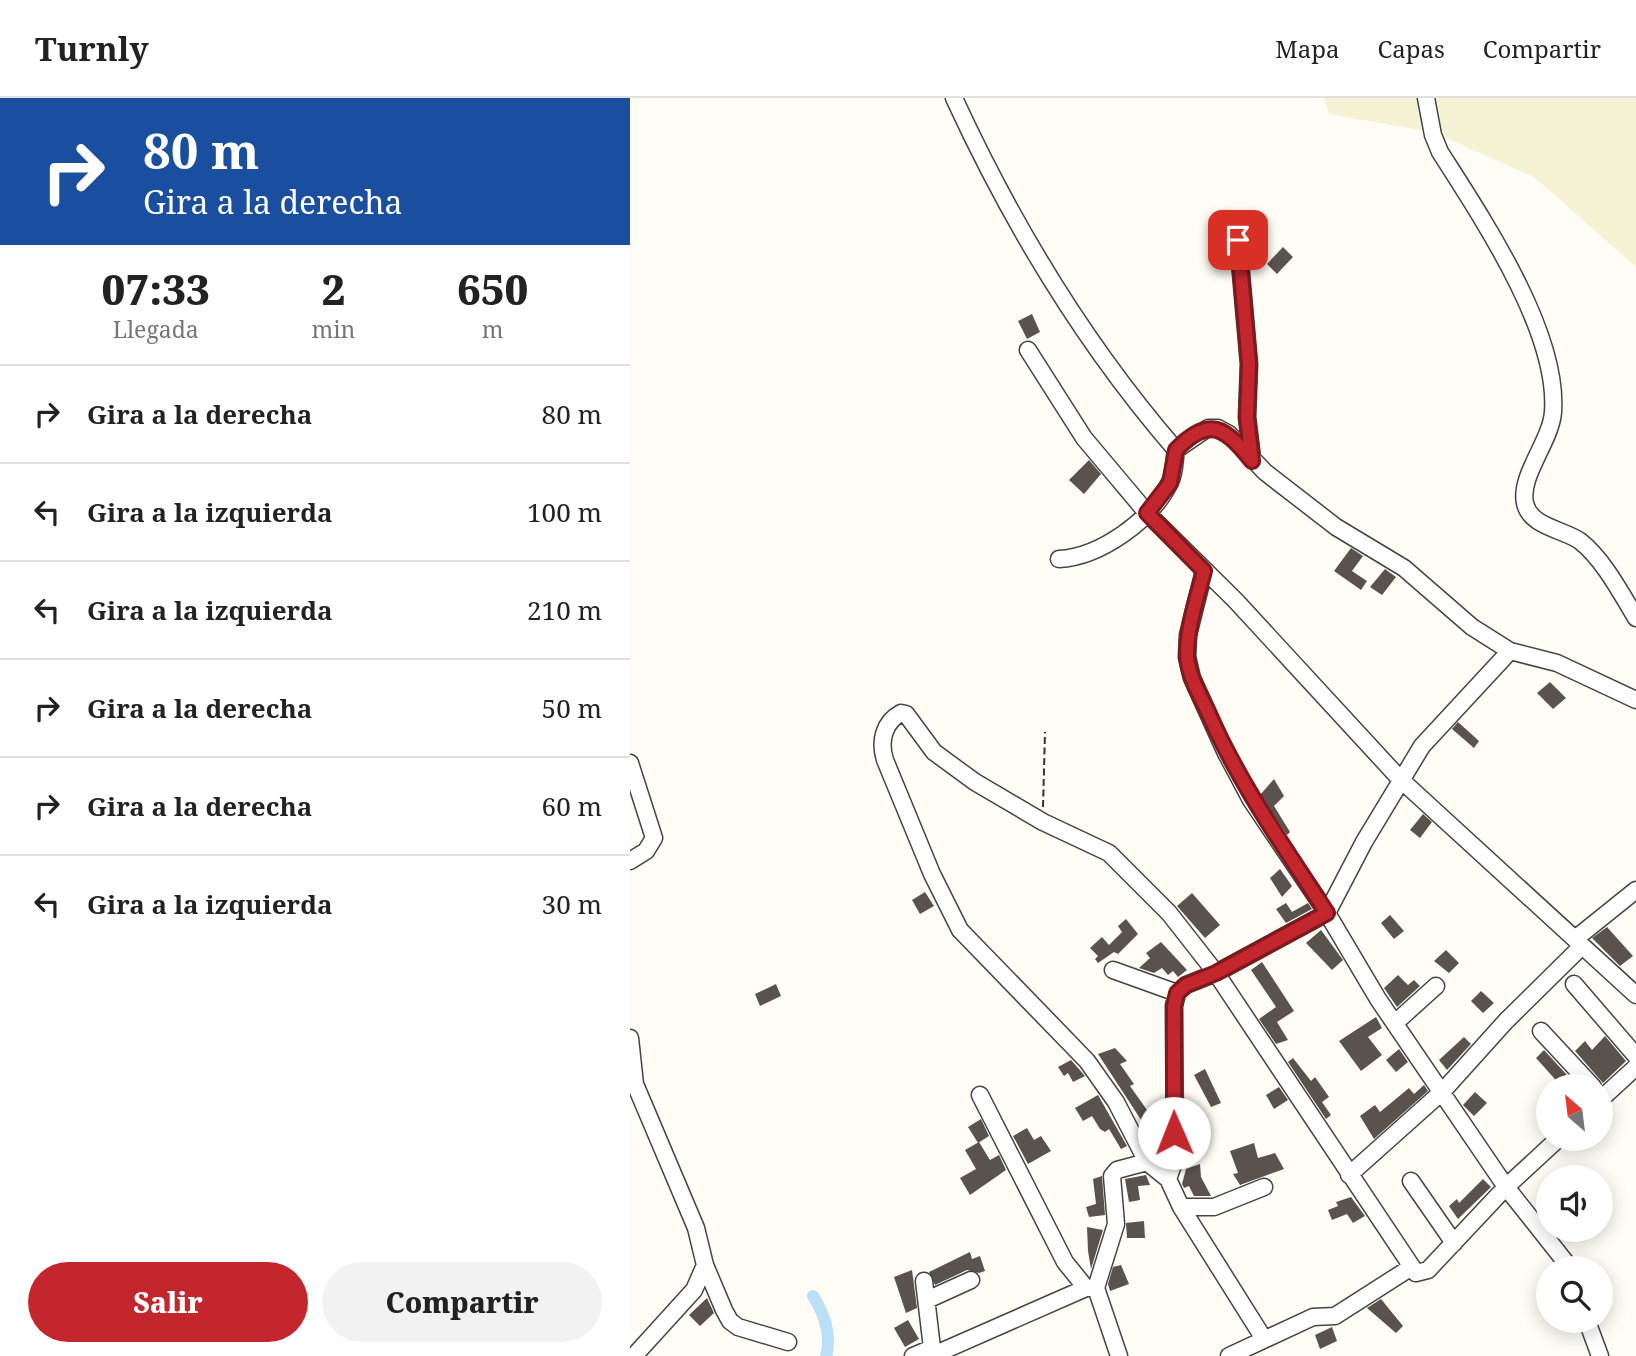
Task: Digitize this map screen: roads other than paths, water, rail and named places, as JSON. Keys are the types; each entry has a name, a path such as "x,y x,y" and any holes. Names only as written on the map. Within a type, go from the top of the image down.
{"street":[{"path":"954,98 976,147 1030,245 1136,404 1176,450"},
{"path":"1426,98 1433,135 1440,152 1502,253 1527,307 1544,355 1553,396 1553,415 1525,490 1528,510 1535,519 1570,536 1588,549 1636,618"},
{"path":"1238,240 1249,364 1247,417 1252,461"},
{"path":"1028,350 1084,438 1147,513 1236,601 1400,779 1636,995"},
{"path":"1059,559 1087,554 1115,538 1147,513 1170,483 1176,450 1208,428 1217,428 1229,434 1252,461 1336,527 1404,568 1461,620 1510,651 1557,663 1636,700"},
{"path":"1204,571 1188,635 1187,657 1192,678 1226,753 1251,800 1327,913 1395,1023 1506,1187 1561,1256"},
{"path":"1168,1179 1175,1160 1174,1006 1177,993 1186,985 1216,973 1327,913 1400,779 1444,719 1510,651"},
{"path":"1264,1339 1181,1207 1168,1179 1147,1162 1116,1102 1087,1061 960,930 932,874 885,760 882,741 889,722 900,713 906,714 934,752 975,782 1043,822 1109,853 1170,913 1216,973 1410,1268 1423,1274 1506,1187 1544,1152"},
{"path":"630,763 654,838 646,851 630,861"},
{"path":"1349,1175 1443,1091 1579,942 1636,890"},
{"path":"1113,970 1177,993"},
{"path":"1574,984 1636,1056"},
{"path":"1395,1023 1436,986"},
{"path":"1541,1031 1581,1074"},
{"path":"630,1038 635,1084 695,1228 705,1265 733,1324 788,1342"},
{"path":"1614,1084 1636,1067"},
{"path":"980,1095 1065,1262 1091,1288 1119,1356"},
{"path":"912,1356 932,1348 943,1353 1091,1288 1116,1224 1112,1176 1117,1170 1147,1162"},
{"path":"1410,1181 1454,1243"},
{"path":"1181,1207 1214,1207 1264,1187"},
{"path":"634,1356 694,1290 705,1265"},
{"path":"1228,1356 1313,1317 1335,1317 1410,1268"},
{"path":"927,1300 971,1280"},
{"path":"924,1281 932,1348"},
{"path":"1591,1333 1600,1356"}],"waterway":[{"path":"813,1296 826,1325 826,1356"}]}
